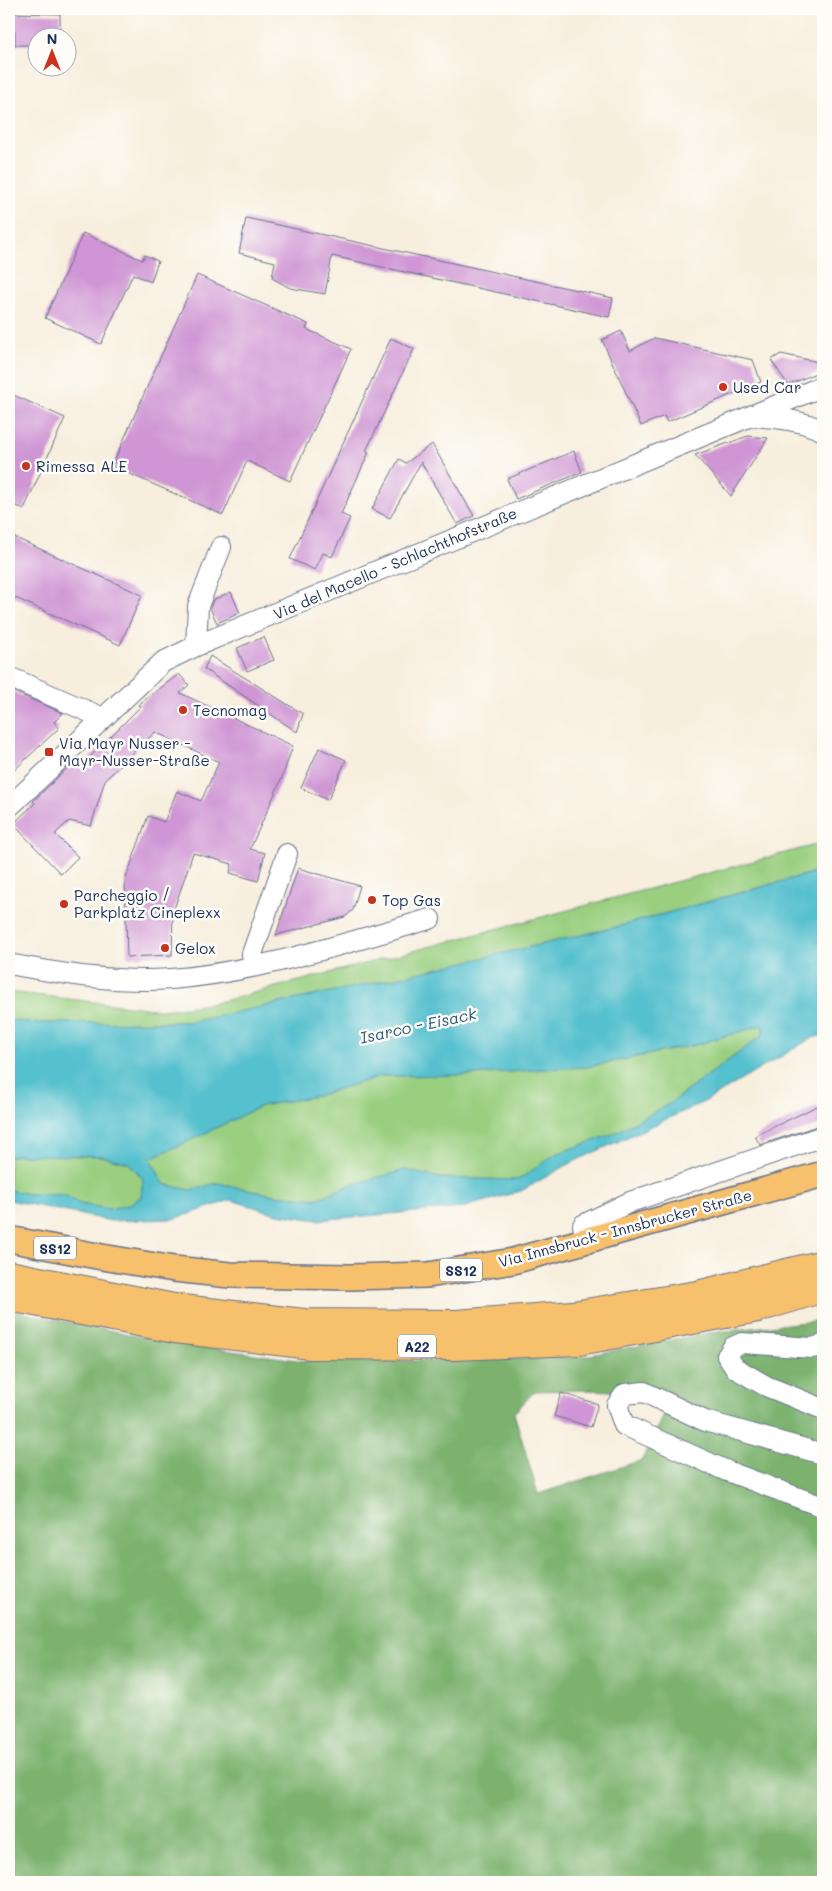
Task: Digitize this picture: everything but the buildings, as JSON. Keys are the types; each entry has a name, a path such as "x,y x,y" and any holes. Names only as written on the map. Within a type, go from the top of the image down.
{"highway":[{"name":"A22","path":"9,1275 174,1308 304,1323 456,1324 574,1315 697,1295 823,1264"},
{"name":"A22","path":"9,1297 175,1329 311,1345 454,1346 579,1341 758,1308 823,1288"}],"main road":[{"name":"Via Innsbruck - Innsbrucker Straße","path":"9,1239 102,1258 230,1275 350,1277 428,1275 513,1261 823,1174"}],"street":[{"name":"Via del Macello - Schlachthofstraße","path":"9,807 163,662 196,646 823,386"},
{"path":"750,416 782,418 812,425 823,431"},
{"path":"196,646 198,606 221,546"},
{"path":"9,676 103,718"},
{"path":"254,966 252,954 287,854"},
{"path":"9,964 51,972 116,979 170,979 233,971 430,919"},
{"path":"586,1242 583,1225 630,1202 823,1136"},
{"path":"823,1344 812,1348 742,1343 733,1347 727,1356 735,1368 766,1386 823,1409"},
{"path":"823,1454 705,1422 644,1392 625,1394 617,1405 624,1425 727,1470 823,1507"}],"green space":[{"path":"823,843 823,870 616,927 392,979 190,1022 32,1023 9,1020 9,992 163,1010 215,1003"},
{"path":"763,1024 763,1035 669,1104 613,1134 556,1154 518,1180 439,1178 405,1170 350,1185 317,1199 274,1195 218,1183 190,1190 164,1184 150,1158 261,1106 317,1096 381,1076 474,1075 587,1067 695,1045"},
{"path":"16,1155 101,1156 129,1163 143,1179 141,1197 128,1205 109,1209 80,1204 65,1195 29,1194 9,1190 9,1157"},
{"path":"9,1310 168,1342 304,1361 453,1361 579,1357 708,1333 823,1320 823,1882 9,1882","holes":["584,1390 673,1393 642,1460 538,1494 514,1413 535,1391"]}],"water":[{"name":"Isarco - Eisack","path":"823,870 823,1035 812,1038 706,1101 571,1163 521,1191 462,1208 317,1220 277,1214 231,1200 174,1219 111,1221 9,1200 9,1190 29,1194 65,1195 80,1204 109,1209 128,1205 141,1197 143,1179 129,1163 101,1156 16,1155 9,1157 9,1020 32,1023 190,1022 392,979 616,927","holes":["763,1025 763,1035 669,1104 613,1134 556,1154 518,1180 439,1178 405,1170 350,1185 317,1199 274,1195 218,1183 190,1190 164,1184 150,1158 261,1106 317,1096 381,1076 474,1075 587,1067 695,1045"]}],"place":[{"name":"Used Car","path":"723,387"},
{"name":"Rimessa ALE","path":"26,466"},
{"name":"Tecnomag","path":"183,710"},
{"name":"Via Mayr Nusser - Mayr-Nusser-Straße","path":"49,752"},
{"name":"Top Gas","path":"372,900"},
{"name":"Parcheggio / Parkplatz Cineplexx","path":"64,904"},
{"name":"Gelox","path":"165,948"}]}
